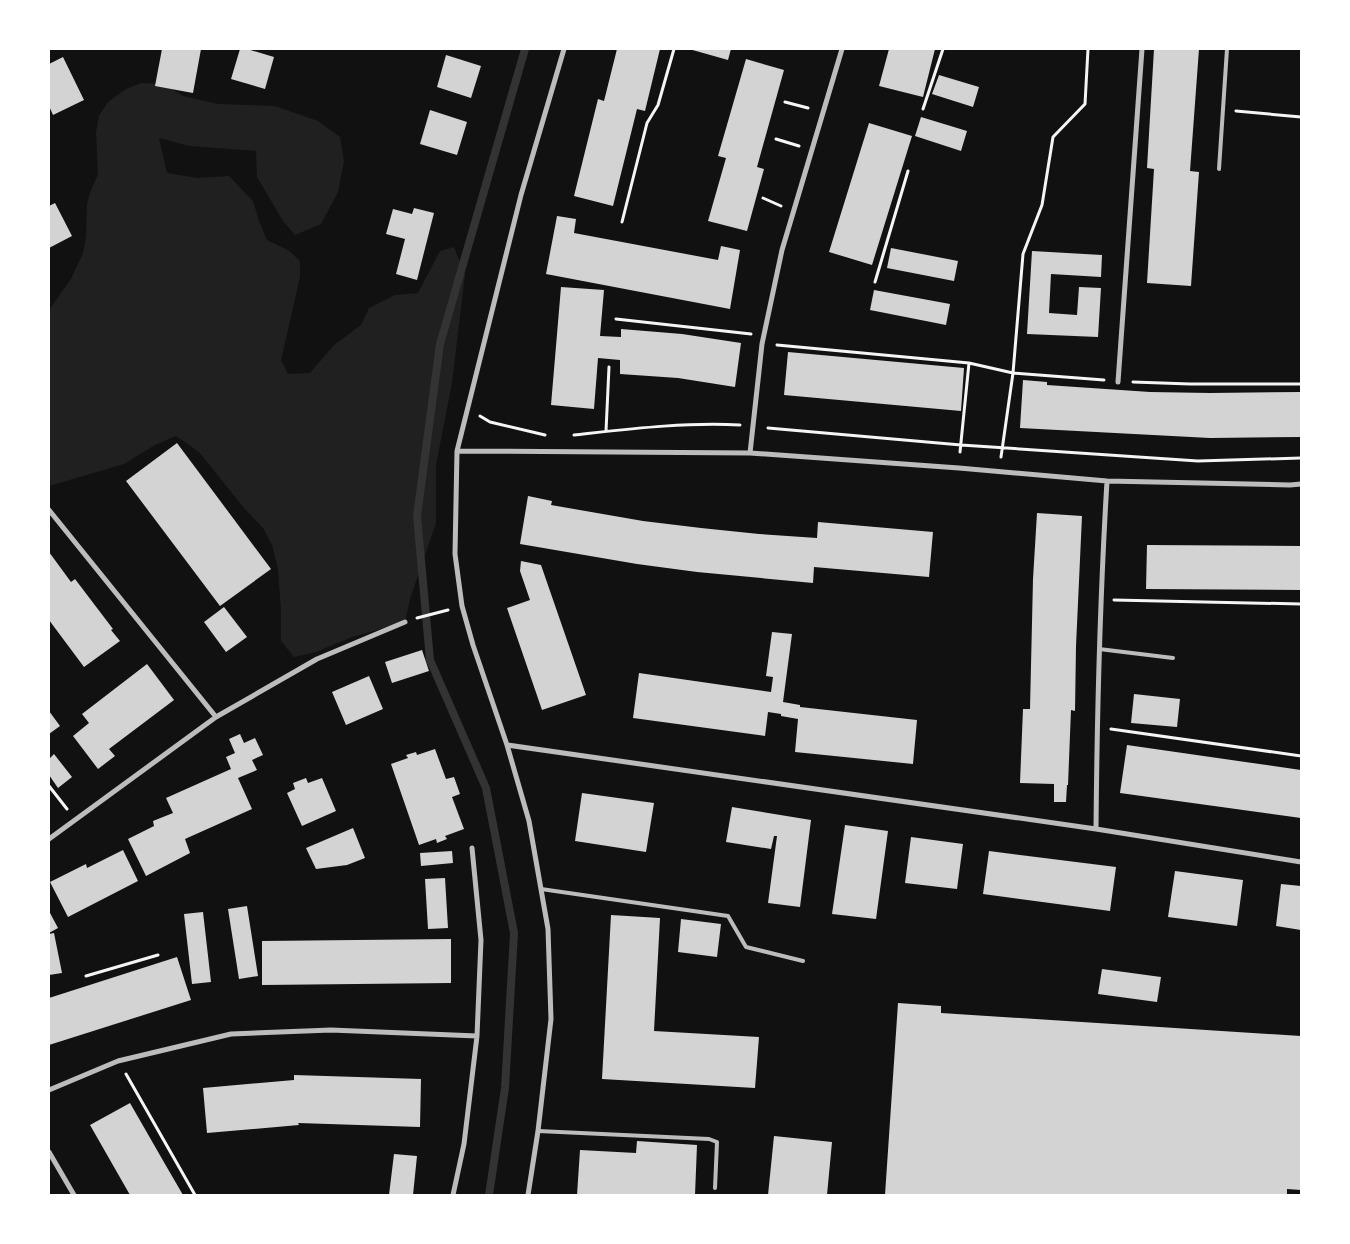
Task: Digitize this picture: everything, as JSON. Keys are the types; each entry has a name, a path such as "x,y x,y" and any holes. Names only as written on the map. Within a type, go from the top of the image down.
{"street":[{"path":"528,1195 538,1131 551,1019 548,929 529,821 507,745 473,645 462,606 456,554 457,451 521,195 564,49"},
{"path":"750,453 762,344 782,250 842,49"},
{"path":"1118,382 1142,49"},
{"path":"457,451 750,453 1106,481 1301,484"},
{"path":"1096,829 1100,599 1106,481"},
{"path":"49,510 216,718"},
{"path":"49,839 216,718 317,660 405,622"},
{"path":"507,745 1096,829 1301,862"},
{"path":"453,1195 464,1144 477,1036 481,940 472,848"},
{"path":"49,1090 118,1061 231,1034 331,1030 477,1036"},
{"path":"49,1152 74,1195"}],"lane":[{"path":"1219,169 1227,49"},
{"path":"1099,649 1173,658"},
{"path":"541,889 728,916 746,947 803,961"},
{"path":"538,1131 709,1139 717,1142 715,1188"}],"path":[{"path":"622,222 647,123 658,106 674,49"},
{"path":"924,109 943,49"},
{"path":"999,472 1013,373 1023,254 1042,205 1053,137 1085,104 1088,49"},
{"path":"785,102 823,112"},
{"path":"1223,110 1301,116"},
{"path":"776,139 812,150"},
{"path":"875,282 908,171"},
{"path":"616,320 764,336"},
{"path":"762,344 970,363 1013,373 1118,382 1301,384"},
{"path":"959,468 970,363"},
{"path":"606,431 609,367"},
{"path":"467,410 490,422 553,437"},
{"path":"570,435 638,428 717,424 961,446 1198,461 1301,458"},
{"path":"1100,599 1301,604"},
{"path":"405,622 442,611"},
{"path":"1097,727 1301,756"},
{"path":"49,786 75,820"},
{"path":"86,976 158,955"},
{"path":"118,1061 194,1195"}],"shaded area":[{"path":"141,83 164,84 183,96 218,104 275,106 318,121 340,137 344,161 338,192 321,224 295,235 283,221 257,177 256,151 189,146 159,138 167,173 197,178 229,176 253,201 267,240 288,250 300,261 300,277 281,360 288,374 310,373 334,345 361,325 369,308 395,295 418,293 440,251 454,247 465,275 452,383 436,465 436,523 410,599 405,622 352,637 316,652 294,657 281,641 278,569 272,545 263,528 244,508 199,452 176,436 155,445 124,464 49,486 49,310 71,279 83,253 86,237 87,204 98,174 96,132 99,116 108,102 126,89"}],"building":[{"path":"162,49 201,49 193,93 155,86"},
{"path":"240,49 247,49 274,57 265,89 231,79"},
{"path":"617,49 660,49 645,111 637,109 613,206 574,196 598,99 604,101"},
{"path":"689,49 731,49 728,60"},
{"path":"889,49 935,49 923,97 879,86"},
{"path":"1154,49 1199,49 1190,171 1199,172 1191,286 1147,283 1154,169 1147,168"},
{"path":"446,55 481,66 471,98 437,87"},
{"path":"63,57 84,100 53,115 49,106 49,64"},
{"path":"746,59 784,70 757,167 764,169 747,231 708,221 726,158 718,156"},
{"path":"939,75 979,87 973,107 932,94"},
{"path":"430,110 467,122 457,155 420,144"},
{"path":"921,117 967,131 961,151 915,136"},
{"path":"869,123 912,136 872,265 829,252"},
{"path":"55,203 72,236 49,248 49,206"},
{"path":"414,208 434,213 417,280 396,274 405,239 386,234 393,209 412,214"},
{"path":"557,216 576,219 574,233 718,260 721,246 740,250 730,309 546,274"},
{"path":"891,248 958,261 954,281 887,268"},
{"path":"1032,251 1102,255 1101,277 1051,274 1049,313 1077,315 1079,287 1101,288 1098,337 1027,334"},
{"path":"561,287 604,290 600,336 621,337 621,329 682,334 741,343 735,387 678,378 620,374 620,360 598,358 594,409 551,405"},
{"path":"874,290 950,304 946,325 870,310"},
{"path":"788,352 964,368 961,411 784,395"},
{"path":"1023,380 1047,382 1047,385 1150,392 1301,392 1301,437 1210,438 1020,428"},
{"path":"177,443 271,569 220,606 126,481"},
{"path":"528,496 552,501 551,505 643,521 759,534 817,538 818,522 933,532 929,577 814,567 813,583 697,572 520,544"},
{"path":"1037,513 1082,516 1075,711 1071,710 1066,802 1054,802 1054,784 1020,783 1023,709 1030,709 1033,579"},
{"path":"1147,545 1301,546 1301,590 1146,589"},
{"path":"49,552 71,582 75,579 120,641 84,667 49,620"},
{"path":"521,561 541,565 586,695 542,710 507,608 530,600 520,571"},
{"path":"224,607 247,637 226,652 204,622"},
{"path":"772,632 792,634 783,702 800,705 800,707 917,720 913,764 795,752 798,719 781,716 781,714 768,712 765,736 633,718 639,673 771,692 773,677 766,676"},
{"path":"422,650 429,671 392,683 385,662"},
{"path":"147,664 174,700 109,749 115,756 98,769 73,736 89,723 82,714"},
{"path":"369,676 383,709 346,725 332,692"},
{"path":"1134,694 1180,699 1177,727 1131,723"},
{"path":"49,711 60,726 49,734"},
{"path":"240,734 244,743 255,738 263,755 252,760 257,770 238,778 252,809 185,839 190,853 146,876 128,839 154,826 153,821 173,813 166,798 231,769 226,757 235,753 229,739"},
{"path":"1127,745 1301,770 1301,818 1120,793"},
{"path":"435,749 446,779 454,777 460,794 452,797 464,829 445,836 447,839 437,843 436,839 419,845 391,764 408,758 406,755 416,752 417,755"},
{"path":"54,754 72,777 58,788 49,775 49,759"},
{"path":"306,778 308,783 322,778 336,811 302,826 287,793 295,789 293,783"},
{"path":"582,793 654,803 646,852 575,841"},
{"path":"732,807 811,820 800,907 768,903 777,836 774,836 771,849 726,842"},
{"path":"845,825 888,831 876,919 832,914"},
{"path":"353,828 365,858 347,865 316,869 306,848"},
{"path":"911,837 963,844 957,889 905,883"},
{"path":"123,850 138,881 68,917 50,882 86,864 87,868"},
{"path":"452,851 453,863 421,866 420,853"},
{"path":"989,851 1116,867 1110,911 983,894"},
{"path":"1175,871 1243,880 1237,926 1168,917"},
{"path":"445,878 448,928 428,929 425,879"},
{"path":"1281,884 1301,886 1301,930 1276,926"},
{"path":"247,906 258,976 239,979 228,909"},
{"path":"49,911 58,928 49,933"},
{"path":"203,912 211,982 192,984 184,914"},
{"path":"611,915 660,918 654,1031 759,1037 755,1088 602,1079"},
{"path":"681,919 721,924 717,957 678,952"},
{"path":"54,933 62,973 49,975 49,934"},
{"path":"451,939 451,983 262,985 262,941"},
{"path":"177,957 191,1000 49,1045 49,998"},
{"path":"1102,969 1161,977 1157,1002 1098,994"},
{"path":"898,1003 941,1006 941,1013 1301,1036 1301,1190 1287,1189 1287,1195 885,1195"},
{"path":"294,1075 421,1079 420,1127 298,1123 299,1125 207,1133 203,1088 294,1080"},
{"path":"130,1103 183,1195 130,1195 90,1125"},
{"path":"774,1136 832,1142 827,1195 768,1195"},
{"path":"637,1141 697,1145 695,1195 577,1195 580,1150 636,1153"},
{"path":"394,1154 417,1156 413,1195 389,1195"}],"waterway":[{"path":"489,1195 505,1088 514,933 486,788 430,660 417,516 440,344 525,49"}]}
